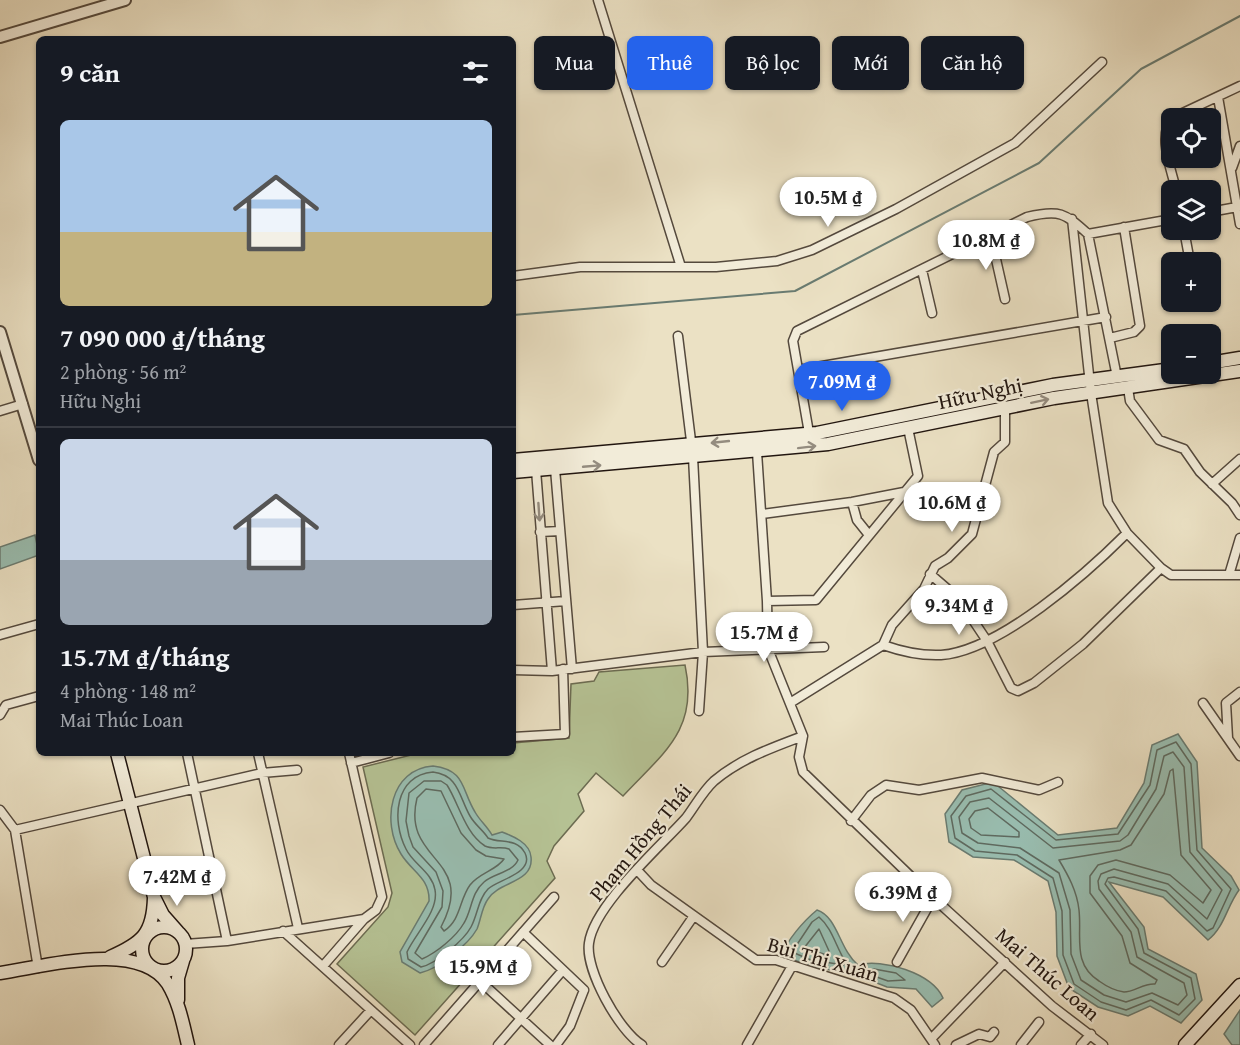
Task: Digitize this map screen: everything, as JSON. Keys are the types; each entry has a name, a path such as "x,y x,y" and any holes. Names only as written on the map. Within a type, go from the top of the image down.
{"main road":[{"path":"1221,361 1240,358"},
{"name":"Hữu Nghị","path":"516,460 693,451 758,452 828,444 1005,408 1117,377 1161,371"},
{"name":"Hữu Nghị","path":"516,472 555,469 693,451 779,436 809,434 1090,386 1128,388 1240,371"},
{"path":"779,436 781,450"},
{"path":"118,756 154,897 163,915 185,944 178,978 178,1004 188,1045"},
{"path":"154,897 153,917 142,950 143,957 166,982 178,1004"},
{"path":"108,958 130,949 151,931 165,927 178,932"},
{"path":"0,973 108,958 134,960 159,970 173,969 183,959"},
{"path":"1185,1045 1240,985"}],"street":[{"path":"0,37 125,0"},
{"path":"598,0 681,267"},
{"path":"516,276 580,267 716,267 785,259 812,250 879,218 1015,143 1102,62"},
{"path":"1195,108 1240,86"},
{"path":"1218,97 1240,224"},
{"path":"1231,171 1240,146"},
{"path":"1221,210 1237,207"},
{"path":"809,434 793,341 797,331 991,237 1027,217 1048,212 1061,213 1072,219 1088,234 1117,377"},
{"path":"1072,219 1090,386 1108,503 1127,533 1161,568 1178,576 1240,575"},
{"path":"1088,234 1161,221"},
{"path":"1110,338 1134,332 1140,326 1124,227"},
{"path":"991,237 1005,299"},
{"path":"922,270 932,313"},
{"path":"799,370 1106,316"},
{"path":"0,332 36,450"},
{"path":"678,336 693,451 703,652 699,711"},
{"path":"1128,388 1130,401 1159,440 1184,449 1200,472 1232,503 1240,515"},
{"path":"0,411 23,404"},
{"path":"790,703 883,645 892,625 924,590 935,566 948,558 972,534 994,452 1005,442 1005,408"},
{"path":"767,601 816,600 905,492 918,476 908,428"},
{"path":"758,452 768,649"},
{"path":"516,737 565,734 568,669 566,601 555,469 547,457 536,470 552,671"},
{"path":"1212,484 1240,459"},
{"path":"762,514 852,502 905,492"},
{"path":"852,502 856,520 869,535"},
{"path":"540,532 560,531"},
{"path":"883,645 910,654 943,655 987,641 1087,573 1127,533"},
{"path":"1229,575 1240,538"},
{"path":"930,574 959,599 987,641 1011,688 1021,691 1083,644 1161,568"},
{"path":"516,605 566,601"},
{"path":"0,635 36,625"},
{"path":"516,670 552,671 703,652 824,647"},
{"name":"Mai Thúc Loan","path":"768,649 803,736 799,757 803,772 933,898 1052,1006 1103,1045"},
{"path":"1228,738 1226,703 1240,692"},
{"path":"0,715 6,705 36,697"},
{"path":"1203,704 1228,738 1237,746 1240,756"},
{"name":"Phạm Hồng Thái","path":"642,1045 630,1038 610,1010 600,986 588,944 595,924 608,904 695,806 711,783 756,753 803,736"},
{"path":"188,756 226,941"},
{"path":"259,756 298,928"},
{"path":"323,966 364,919 376,910 382,897 350,756"},
{"path":"351,763 378,756"},
{"path":"15,830 262,773 297,770"},
{"path":"851,821 871,795 886,785 919,790 982,778 1039,790 1058,782"},
{"path":"0,810 15,830 38,968"},
{"name":"Bùi Thị Xuân","path":"637,870 651,885 693,917 756,960 776,960 894,998 911,1010 933,1042"},
{"path":"424,1045 554,897"},
{"path":"897,963 933,898"},
{"path":"662,962 693,917"},
{"path":"185,944 226,941 364,919"},
{"path":"283,931 410,1045"},
{"path":"522,932 584,990"},
{"path":"933,1042 1005,962"},
{"path":"747,1045 792,966"},
{"path":"498,1045 563,970"},
{"path":"480,981 550,1045"},
{"path":"584,990 600,986"},
{"path":"556,1045 570,1026 584,990"},
{"path":"339,1045 371,1010"},
{"path":"1021,1045 1039,1022"},
{"path":"956,1045 979,1034 990,1037 994,1032"},
{"path":"1081,1045 1091,1034"}],"green space":[{"path":"685,665 688,688 687,707 682,724 664,753 623,796 596,773 578,794 584,811 554,846 547,861 555,878 415,1035 337,964 388,907 392,893 363,767 407,756 516,756 516,743 569,738 571,684 594,681 599,672"}],"water":[{"path":"35,535 36,556 0,569 0,547"},
{"path":"1178,734 1197,762 1202,848 1231,876 1239,890 1222,923 1208,940 1163,897 1109,882 1144,927 1148,949 1196,974 1202,1000 1181,1023 1150,1006 1128,1016 1098,1007 1069,988 1057,956 1056,912 1048,881 1014,860 973,857 949,842 945,814 962,790 993,782 1058,835 1117,828 1144,783 1152,745"},
{"path":"433,766 444,768 457,776 475,812 492,835 502,832 516,838 528,848 531,857 530,866 522,877 500,888 488,899 477,929 467,942 444,962 420,973 402,962 400,952 429,901 429,893 427,886 401,854 395,841 391,813 393,799 407,777 418,769"},
{"path":"817,910 830,919 847,951 858,965 868,963 893,966 918,975 937,989 943,998 932,1007 916,989 887,987 859,976 811,966 783,956 791,938"},
{"path":"1240,1010 1240,1045 1232,1045 1224,1034"}],"waterway":[{"path":"516,315 795,291 1039,163 1141,69 1240,16"}]}
